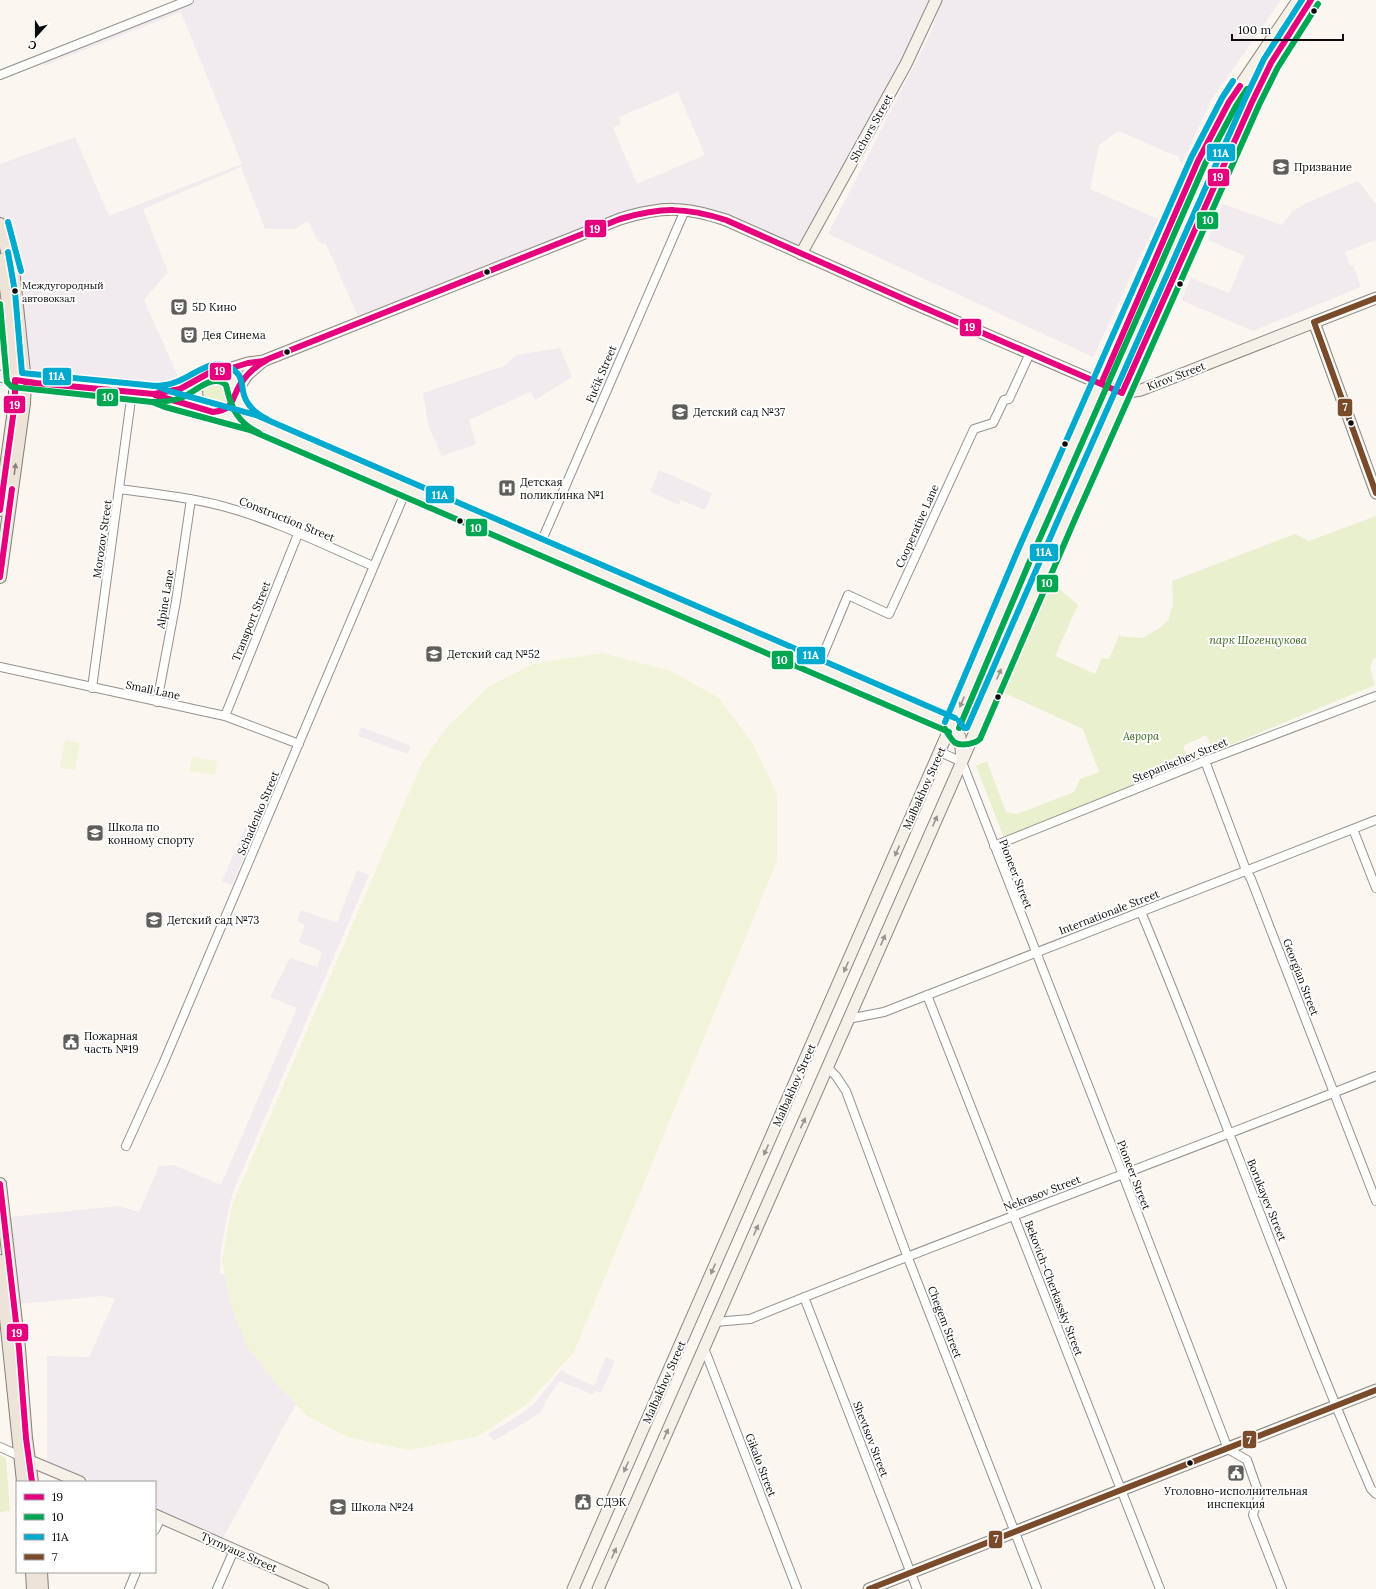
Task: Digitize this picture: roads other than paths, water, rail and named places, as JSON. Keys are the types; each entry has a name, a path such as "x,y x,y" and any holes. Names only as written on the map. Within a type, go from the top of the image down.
{"main road":[{"name":"Shchors Street","path":"801,254 906,64 936,0"},
{"name":"Malbakhov Street","path":"573,1589 1198,161 1229,102 1298,0"},
{"name":"Malbakhov Street","path":"598,1589 962,762 1122,394 1252,102 1271,63 1311,0"},
{"path":"0,376 20,381 154,394 180,390 209,373 218,372 248,363 263,361 620,219 668,208 707,214 726,220 1122,394"},
{"path":"0,224 14,278 20,381 15,402 0,510"},
{"path":"0,253 24,403 0,577"},
{"name":"Kirov Street","path":"1122,394 1141,390 1376,298"},
{"path":"1314,322 1376,492"},
{"path":"201,378 197,387 196,396 209,410 218,412 228,408 231,405 241,383 247,375 263,361"},
{"path":"218,372 231,378 236,387 236,394 247,415 253,422"},
{"path":"154,394 167,399 253,422 952,725 960,737 962,762"},
{"path":"960,737 973,735"},
{"path":"0,1184 19,1348 25,1458 23,1481"},
{"path":"0,1261 2,1293 25,1458 32,1481"},
{"path":"869,1589 1376,1390"},
{"path":"25,1458 78,1481"},
{"name":"Tyrnyauz Street","path":"158,1516 234,1550 305,1585 323,1589"},
{"path":"32,1573 33,1589"},
{"path":"41,1573 42,1589"}],"street":[{"path":"0,74 189,0"},
{"name":"Fučík Street","path":"539,547 684,210"},
{"name":"Cooperative Lane","path":"818,666 848,595 889,614 974,429 993,423 1004,400 1009,399 1030,353"},
{"name":"Morozov Street","path":"92,688 132,392"},
{"name":"Schadenko Street","path":"126,1146 163,1064 407,488"},
{"name":"Construction Street","path":"120,489 191,499 250,514 373,566"},
{"name":"Alpine Lane","path":"157,702 176,601 191,499"},
{"name":"Transport Street","path":"225,716 298,534"},
{"name":"Small Lane","path":"0,667 225,716 299,744"},
{"name":"Stepanischev Street","path":"994,846 1205,761 1376,696"},
{"path":"940,752 962,762"},
{"name":"Georgian Street","path":"1205,761 1246,870 1251,879 1376,1201"},
{"name":"Pioneer Street","path":"962,762 1228,1449"},
{"name":"Internationale Street","path":"848,1019 884,1012 1376,820"},
{"path":"1353,829 1376,888"},
{"name":"Borukayev Street","path":"1141,912 1185,1018 1336,1406 1371,1489 1376,1494"},
{"name":"Bekovich-Cherkassky Street","path":"927,995 1160,1589"},
{"name":"Chegem Street","path":"827,1067 836,1076 846,1091 908,1258 1037,1589"},
{"name":"Nekrasov Street","path":"715,1322 750,1319 1014,1215 1123,1175 1376,1076"},
{"name":"Shevtsov Street","path":"804,1297 918,1589"},
{"name":"Gikalo Street","path":"704,1348 797,1589"},
{"path":"0,1447 25,1458"},
{"path":"1228,1449 1247,1460 1259,1494 1253,1515 1282,1589"},
{"path":"216,1589 234,1550"},
{"path":"129,1589 136,1573"}],"place":[{"name":"Призвание","path":"1281,167"},
{"name":"Междугородный автовокзал","path":"15,291"},
{"name":"5D Кино","path":"179,307"},
{"name":"Дея Синема","path":"189,335"},
{"name":"Детский сад №37","path":"680,412"},
{"name":"Детская поликлинка №1","path":"507,488"},
{"name":"Детский сад №52","path":"434,654"},
{"name":"Школа по конному спорту","path":"95,833"},
{"name":"Детский сад №73","path":"154,920"},
{"name":"Пожарная часть №19","path":"71,1042"},
{"name":"Уголовно-исполнительная инспекция","path":"1236,1473"},
{"name":"СДЭК","path":"583,1502"},
{"name":"Школа №24","path":"338,1507"}],"park label":[{"name":"парк Шогенцукова","path":"1258,640"},
{"name":"Аврора","path":"1141,736"}]}
